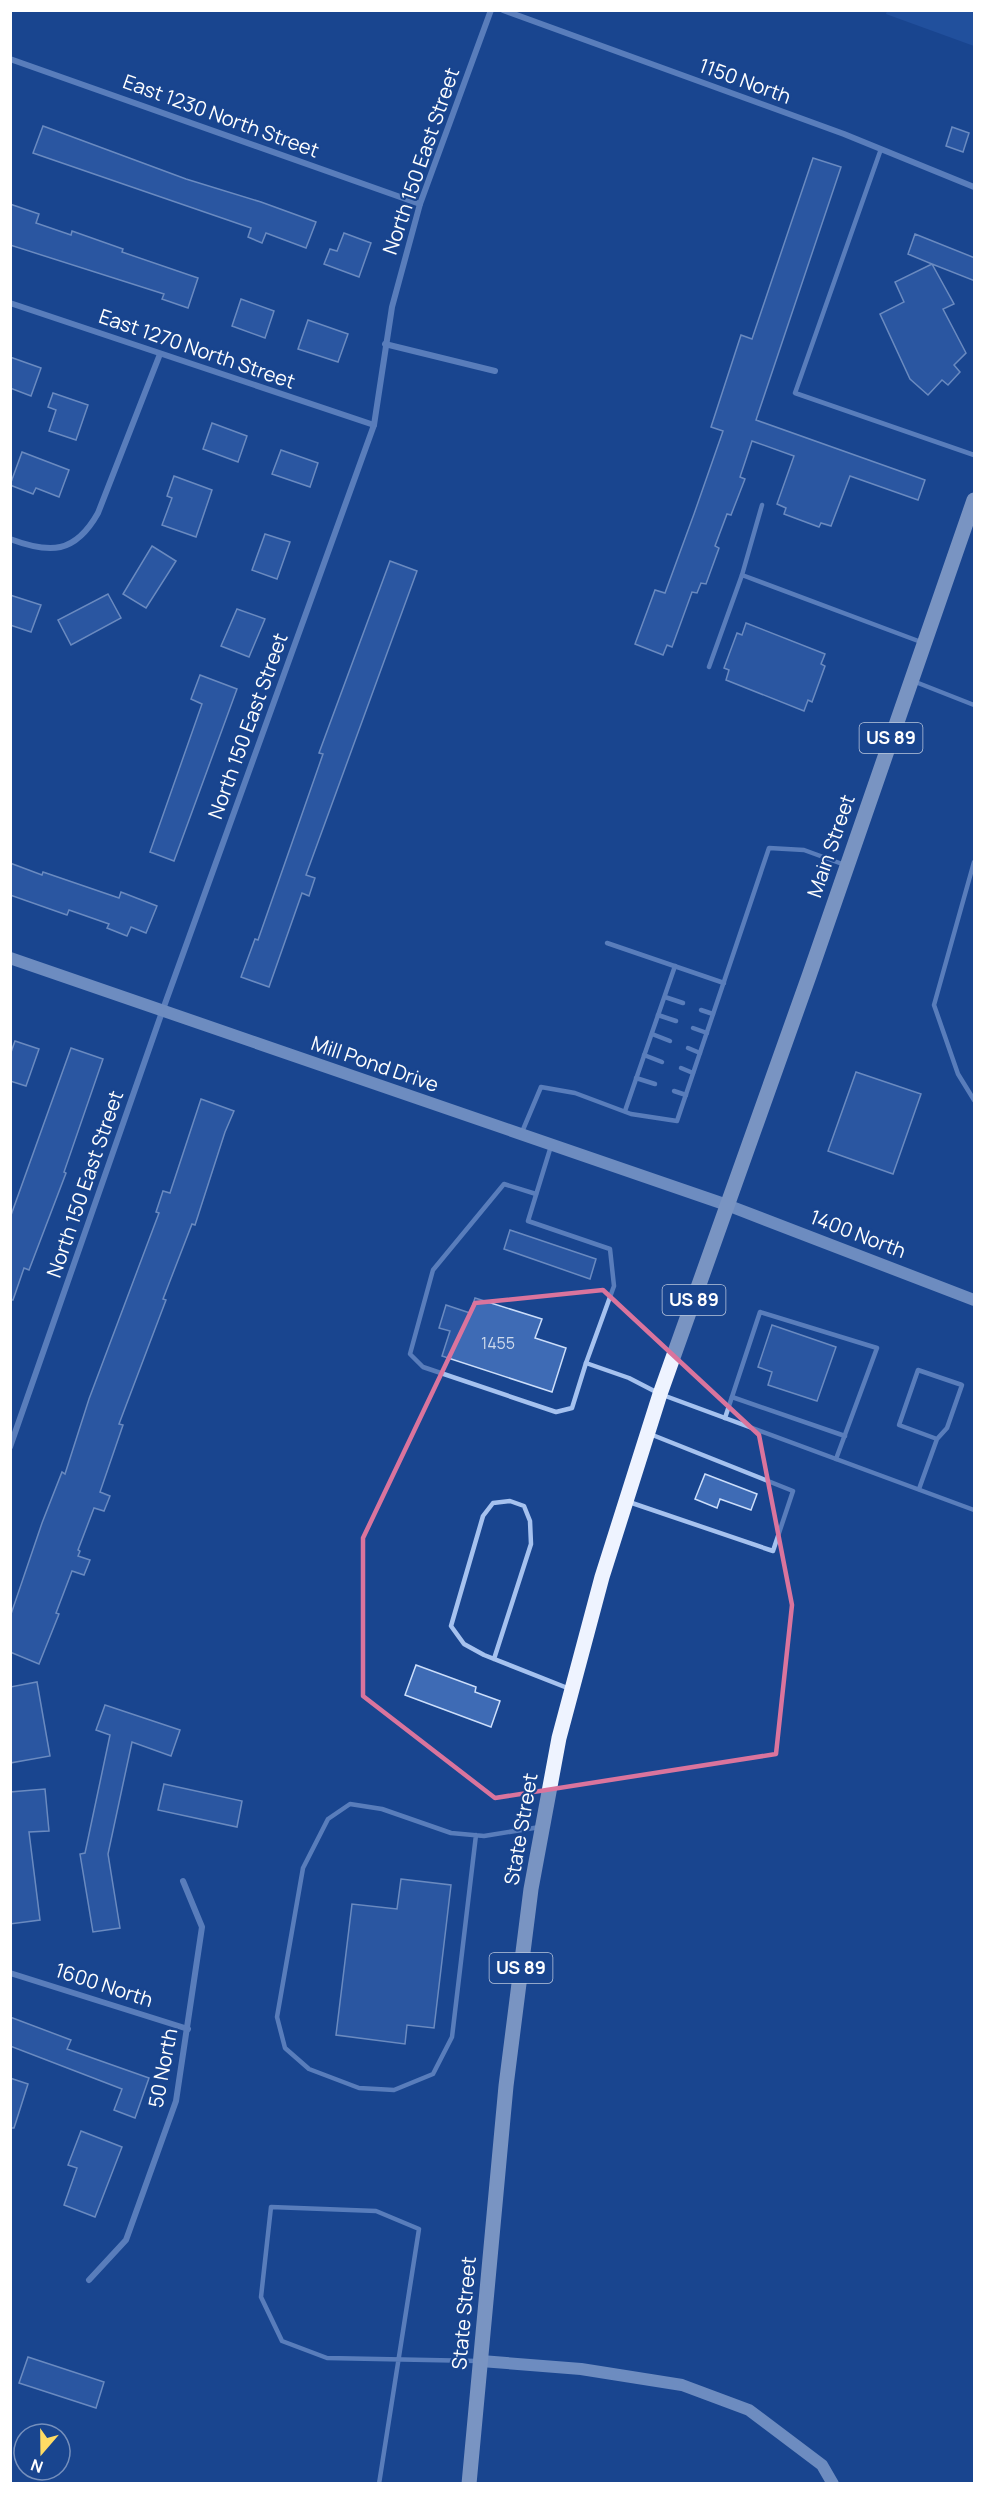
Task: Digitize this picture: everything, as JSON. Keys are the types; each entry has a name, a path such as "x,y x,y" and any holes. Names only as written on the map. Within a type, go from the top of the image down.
{"main road":[{"name":"Main Street","path":"727,1205 975,500"},
{"name":"Mill Pond Drive","path":"10,958 727,1205"},
{"name":"1400 North","path":"727,1205 975,1300"},
{"name":"State Street","path":"469,2484 506,2086 531,1889 560,1738 602,1577 660,1394 727,1205"},
{"path":"481,2361 581,2369 682,2385 749,2409 822,2465 833,2484"}],"street":[{"name":"North 150 East Street","path":"10,1447 162,1012 374,425 392,307 420,204 491,10"},
{"name":"1150 North","path":"503,10 881,149 975,187"},
{"name":"East 1230 North Street","path":"10,59 420,204"},
{"name":"East 1270 North Street","path":"10,303 374,425"},
{"path":"385,344 495,371"},
{"path":"10,539 36,548 57,548 78,539 89,529 98,513 159,354"},
{"name":"50 North","path":"89,2280 126,2240 176,2101 202,1927 183,1881"},
{"name":"1600 North","path":"10,1973 188,2029"}],"lane":[{"path":"881,149 795,393 975,455"},
{"path":"709,667 742,575 762,505"},
{"path":"742,575 924,643"},
{"path":"910,680 975,705"},
{"path":"521,1135 542,1087 575,1093 625,1111 677,1121 769,848 804,850 847,866"},
{"path":"975,862 934,1005 958,1074 975,1100"},
{"path":"607,943 724,983"},
{"path":"625,1111 675,966"},
{"path":"665,997 683,1003"},
{"path":"701,1010 713,1014"},
{"path":"658,1015 676,1021"},
{"path":"693,1028 707,1033"},
{"path":"652,1034 670,1041"},
{"path":"688,1048 700,1053"},
{"path":"644,1055 662,1062"},
{"path":"681,1068 693,1073"},
{"path":"636,1078 655,1084"},
{"path":"674,1091 686,1095"},
{"path":"536,1194 504,1184 433,1270 410,1354 423,1367 556,1412 572,1408 614,1286 610,1249 528,1221 551,1145"},
{"path":"725,1418 760,1312 878,1348 836,1459"},
{"path":"586,1363 629,1378 660,1394 975,1510"},
{"path":"919,1490 937,1439 947,1428 962,1385 918,1370 899,1425 937,1439"},
{"path":"732,1397 845,1436"},
{"path":"626,1501 773,1551 793,1491 648,1434"},
{"path":"494,1659 531,1544 530,1521 524,1506 510,1501 493,1503 483,1516 451,1626 464,1644 494,1659 572,1690"},
{"path":"476,1835 452,2037 433,2074 394,2090 359,2088 309,2069 285,2048 277,2017 303,1868 328,1819 350,1804 381,1809 451,1833 476,1835 484,1836 543,1826"},
{"path":"379,2484 399,2360 419,2229 376,2211 271,2207 261,2297 282,2341 327,2358 399,2360 481,2361"}],"highlighted area":[{"path":"603,1290 759,1435 792,1605 776,1754 495,1798 363,1696 363,1538 475,1303"}],"shaded area":[{"path":"887,11 974,11 974,46 886,14"}],"building":[{"path":"43,126 186,179 316,222 306,248 266,233 262,243 248,237 251,228 33,153"},
{"path":"952,127 969,133 963,152 946,146"},
{"path":"813,158 841,167 756,420 925,480 918,500 850,476 831,526 821,523 819,527 784,514 786,508 777,504 794,456 752,441 740,477 745,479 731,515 727,514 715,546 719,548 706,584 701,583 697,593 692,592 672,647 667,645 663,655 635,644 655,590 665,593 694,514 723,431 711,427 741,335 752,339"},
{"path":"10,204 39,214 36,223 71,235 72,231 123,249 122,252 198,278 188,308 162,299 164,294 10,245"},
{"path":"344,233 371,243 359,277 324,264 330,249 337,251"},
{"path":"915,234 975,258 975,281 908,254"},
{"path":"932,264 954,304 943,309 966,353 954,365 960,372 948,385 942,380 928,395 910,379 880,314 904,302 895,282"},
{"path":"241,299 274,311 265,338 232,326"},
{"path":"308,320 348,334 338,362 298,349"},
{"path":"10,357 41,368 31,396 10,388"},
{"path":"53,393 88,405 76,440 49,431 56,410 48,407"},
{"path":"212,423 247,436 238,462 203,449"},
{"path":"281,450 318,463 310,487 272,474"},
{"path":"22,452 69,470 59,497 36,488 33,494 10,485"},
{"path":"174,476 212,490 196,537 162,525 172,498 167,496"},
{"path":"265,534 290,542 277,579 252,570"},
{"path":"152,546 176,561 146,608 123,594"},
{"path":"390,561 417,571 306,875 315,878 309,896 302,893 269,987 241,977 255,939 258,940 323,754 319,753"},
{"path":"108,594 121,618 71,645 58,620"},
{"path":"10,595 41,605 31,632 10,625"},
{"path":"237,609 265,619 249,657 221,646"},
{"path":"746,623 825,654 821,664 825,666 812,702 808,700 804,711 726,680 729,670 724,668 737,633 742,635"},
{"path":"200,675 237,689 174,861 150,852 202,704 191,699"},
{"path":"10,863 119,898 121,892 157,906 146,933 131,927 127,936 107,928 109,924 69,910 67,915 10,895"},
{"path":"15,1041 39,1049 26,1086 10,1081 10,1055"},
{"path":"71,1048 103,1059 64,1172 66,1173 29,1270 24,1268 13,1300 10,1300 10,1218"},
{"path":"856,1072 921,1094 893,1174 828,1151"},
{"path":"201,1099 234,1111 195,1225 192,1224 163,1299 166,1300 119,1424 123,1425 100,1492 110,1496 104,1511 94,1508 78,1550 80,1551 78,1556 90,1560 84,1575 72,1571 56,1613 59,1614 39,1664 10,1652 10,1617 42,1523 62,1472 65,1474 89,1399 159,1213 156,1212 163,1191 170,1193"},
{"path":"510,1230 596,1259 590,1279 504,1249"},
{"path":"475,1298 542,1319 535,1338 566,1348 552,1392 442,1356 450,1331 439,1328 446,1305 470,1313"},
{"path":"772,1325 836,1347 817,1401 768,1385 772,1372 758,1367"},
{"path":"705,1474 757,1494 751,1510 720,1499 717,1508 695,1499"},
{"path":"416,1665 476,1687 475,1692 500,1701 491,1727 405,1695"},
{"path":"37,1682 50,1756 10,1763 10,1687"},
{"path":"105,1705 180,1730 171,1756 132,1742 108,1854 120,1928 93,1932 80,1854 85,1853 110,1735 96,1730"},
{"path":"164,1784 242,1801 237,1827 158,1810"},
{"path":"45,1789 49,1831 29,1832 40,1920 10,1924 10,1792"},
{"path":"401,1879 451,1885 434,2028 407,2025 405,2044 336,2035 352,1904 397,1909"},
{"path":"10,2017 71,2040 67,2049 149,2078 135,2118 114,2110 122,2089 10,2046"},
{"path":"10,2078 28,2084 14,2128 10,2128"},
{"path":"81,2131 122,2147 95,2217 64,2205 77,2168 68,2165"},
{"path":"28,2357 104,2382 96,2408 19,2383"}]}
